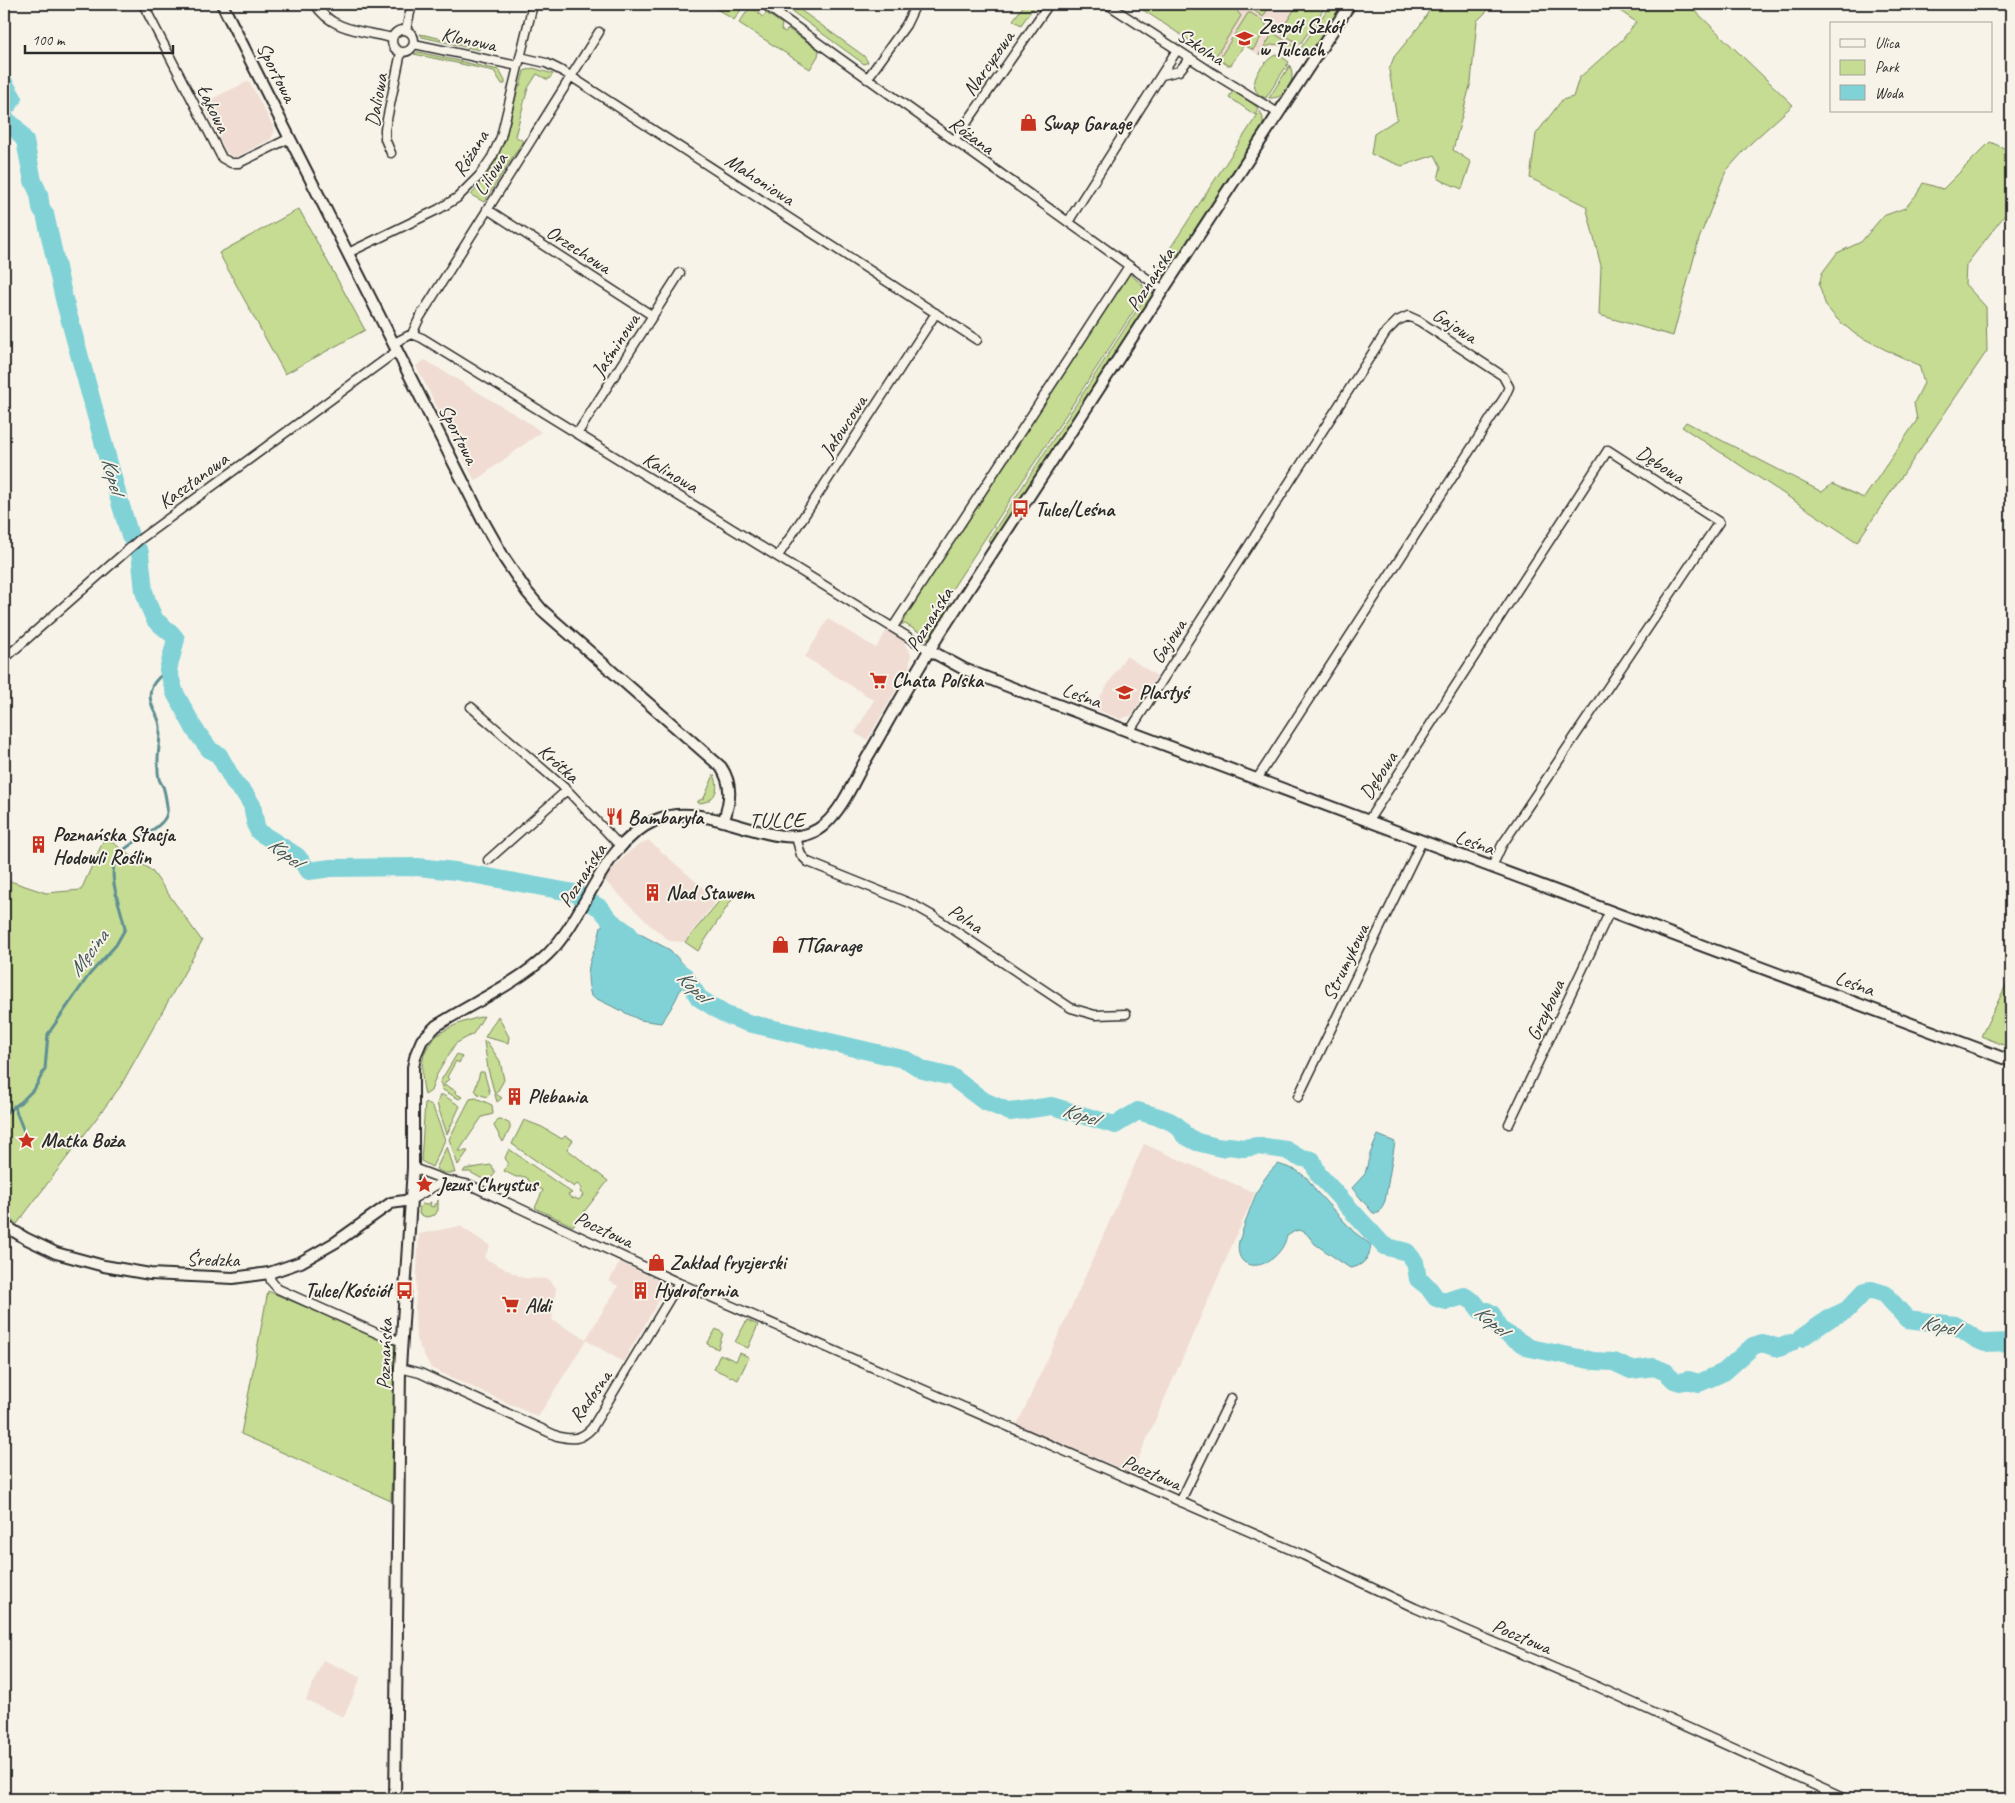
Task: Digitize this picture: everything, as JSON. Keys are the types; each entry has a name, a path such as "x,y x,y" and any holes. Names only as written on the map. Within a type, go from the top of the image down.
{"street":[{"name":"Łąkowa","path":"143,4 181,75 218,154 222,158 231,163 239,163 290,138"},
{"name":"Sportowa","path":"222,4 482,519 504,558 542,610 721,767 730,786 730,798 724,820"},
{"path":"315,4 327,19 339,26 392,38"},
{"path":"406,30 412,4"},
{"name":"Różana","path":"348,253 449,204 472,184 492,157 501,137 532,4"},
{"name":"Różana","path":"764,4 1163,290"},
{"path":"776,13 784,4"},
{"path":"867,79 906,25 916,4"},
{"name":"Narcyzowa","path":"954,141 1049,4"},
{"name":"Szkolna","path":"1107,4 1278,113"},
{"name":"Poznańska","path":"395,1799 400,1368 413,1168 413,1067 422,1040 436,1026 517,977 545,956 561,938 604,867 621,847 643,827 670,816 691,814 724,820 774,836 796,838 815,831 826,823 834,813 930,650 1350,4"},
{"path":"406,30 413,36 414,44 409,50 402,52 394,48 392,38 399,31 406,30"},
{"name":"Liliowa","path":"412,334 420,317 599,32"},
{"name":"Klonowa","path":"414,44 518,66"},
{"path":"1068,222 1177,50"},
{"name":"Daliowa","path":"391,154 385,139 384,129 402,52"},
{"name":"Mahoniowa","path":"520,57 551,65 570,76 977,340"},
{"path":"1162,75 1179,71 1190,58"},
{"name":"Orzechowa","path":"487,209 653,316"},
{"name":"Poznańska","path":"892,627 1129,266"},
{"name":"Jaśminowa","path":"577,434 680,273"},
{"name":"Jałowcowa","path":"778,556 936,313"},
{"name":"Gajowa","path":"1129,732 1386,332 1397,321 1408,316 1419,321 1504,376 1509,387 1504,398 1257,779"},
{"path":"395,347 412,334"},
{"name":"Kalinowa","path":"412,334 422,338 930,650"},
{"name":"Kasztanowa","path":"4,659 139,540 395,347"},
{"name":"Dębowa","path":"1368,821 1608,450 1719,522 1502,845 1492,866"},
{"name":"Leśna","path":"930,650 964,668 1129,732 2011,1061"},
{"name":"Krótka","path":"471,707 567,790 621,847"},
{"path":"488,860 567,790"},
{"name":"Polna","path":"796,838 801,856 808,862 912,904 1071,1008 1095,1015 1126,1014"},
{"name":"Strumykowa","path":"1298,1097 1422,841"},
{"name":"Grzybowa","path":"1509,1124 1610,911"},
{"name":"Pocztowa","path":"413,1168 445,1180 470,1185 679,1282 1303,1555 1415,1608 1596,1686 1845,1799"},
{"path":"411,1200 445,1180"},
{"name":"Średzka","path":"4,1225 25,1238 56,1252 72,1258 123,1270 216,1278 245,1277 291,1267 316,1254 391,1203 411,1200"},
{"path":"269,1273 271,1281 278,1289 383,1336 401,1341"},
{"name":"Radosna","path":"400,1368 420,1373 557,1436 569,1440 577,1439 586,1435 595,1423 679,1282"},
{"path":"1180,1502 1231,1398"}],"shaded area":[{"name":"Zespół Szkół w Tulcach","path":"1134,4 1327,4 1296,51 1283,45 1276,45 1262,50 1259,55 1244,45 1229,66"},
{"path":"249,81 275,130 271,139 236,157 227,154 203,103"},
{"path":"425,360 541,432 475,481 416,366"},
{"path":"828,619 876,648 888,629 906,640 904,643 911,654 909,668 867,740 855,733 874,700 805,657"},
{"name":"Plastyś","path":"1126,656 1157,676 1132,715 1121,719 1093,708"},
{"path":"648,840 717,900 684,942 670,941 651,926 603,879 631,850"},
{"path":"1144,1144 1255,1193 1132,1473 1017,1425"},
{"path":"460,1226 490,1246 484,1258 523,1278 549,1279 556,1288 552,1320 586,1339 618,1286 609,1281 620,1262 668,1285 623,1362 586,1340 538,1417 431,1368 416,1339 415,1311 419,1234"},
{"path":"323,1660 361,1677 344,1717 306,1700"}],"green space":[{"path":"709,4 745,4 734,20"},
{"path":"792,4 864,56 868,62 864,64 790,10"},
{"path":"1025,4 1036,4 1021,25 1013,20"},
{"path":"1134,4 1232,4 1241,16 1216,56 1213,56"},
{"path":"1254,4 1271,4 1263,17 1251,8"},
{"path":"1298,4 1327,4 1299,44 1275,29 1277,26 1282,29"},
{"path":"1331,4 1344,4 1313,48 1299,51"},
{"path":"1433,4 1493,5 1477,21 1471,82 1453,150 1471,162 1462,189 1438,179 1441,167 1435,155 1402,166 1371,154 1374,134 1397,119 1389,70 1394,57 1421,24"},
{"path":"1614,4 1688,4 1793,105 1751,143 1726,171 1699,239 1673,336 1599,315 1601,266 1586,206 1530,178 1536,134 1562,100 1573,97 1579,78 1622,40 1636,22 1613,6"},
{"path":"750,7 756,11 759,8 761,9 758,13 763,17 766,13 782,24 781,30 785,32 788,29 819,50 818,56 810,69 739,23"},
{"path":"1248,13 1265,22 1267,28 1253,50 1244,45 1231,65 1227,65 1219,59"},
{"path":"1273,33 1298,48 1296,51 1273,45 1264,49 1259,55"},
{"path":"420,34 480,47 479,50 422,37"},
{"path":"418,52 499,70 505,84 502,84 494,71 414,54"},
{"path":"1278,54 1289,62 1266,98 1258,94 1255,88 1257,74 1267,61"},
{"path":"1290,65 1292,77 1289,88 1281,96 1269,98"},
{"path":"533,68 553,74 548,80 537,74 528,88 515,136 523,141 484,202 471,195 482,183 503,144 518,86 520,86 524,71"},
{"path":"1233,91 1256,106 1258,109 1255,115 1229,97"},
{"path":"1260,111 1263,118 1263,128 1166,275 1159,278 1152,276"},
{"path":"1990,142 2011,151 2011,207 1966,265 1965,284 1986,307 1987,351 1857,542 1682,427 1686,422 1822,492 1832,484 1864,498 1917,420 1914,403 1924,383 1919,365 1855,334 1837,319 1826,306 1819,285 1822,273 1837,253 1861,242 1883,216 1905,208 1917,194 1923,183 1943,189"},
{"path":"299,209 365,330 285,374 219,253"},
{"path":"1127,272 1143,285 1144,295 926,629 919,632 905,624 898,624"},
{"path":"1147,284 1152,293 1151,301 992,545 988,540 1146,296"},
{"path":"948,601 950,602 946,616 934,636 922,640"},
{"path":"714,775 717,785 715,794 708,801 698,803 698,801 704,798"},
{"path":"105,837 152,871 202,941 120,1087 17,1224 4,1215 4,879 46,893 81,890"},
{"path":"726,893 733,898 698,951 685,942"},
{"path":"2011,975 2011,1048 1981,1036"},
{"path":"484,1016 473,1034 455,1044 436,1076 431,1091 425,1095 422,1077 423,1062 426,1050 432,1040 453,1026"},
{"path":"498,1016 509,1037 508,1043 485,1037"},
{"path":"484,1041 487,1042 500,1061 504,1080 496,1094 502,1098 497,1102 488,1069"},
{"path":"457,1054 462,1057 459,1063 456,1061 444,1086 456,1091 455,1093 462,1097 459,1099 443,1090 440,1082"},
{"path":"480,1072 484,1072 490,1094 487,1097 478,1094 475,1090"},
{"path":"440,1095 460,1106 447,1134 437,1104"},
{"path":"476,1098 492,1105 493,1114 482,1117 459,1151 468,1151 458,1165 449,1139 470,1099"},
{"path":"425,1102 433,1107 445,1140 432,1167 421,1161"},
{"path":"498,1119 510,1124 510,1129 503,1142 494,1126"},
{"path":"524,1120 542,1127 562,1139 565,1136 573,1140 567,1149 608,1181 573,1226 535,1208 543,1190 532,1185 526,1177 516,1177 504,1171 508,1163 505,1158 509,1149 572,1193 568,1195 573,1199 579,1200 583,1195 580,1192 582,1188 577,1184 574,1187 512,1144"},
{"path":"447,1146 455,1173 444,1173 436,1169"},
{"path":"491,1165 495,1172 491,1179 486,1181 470,1172 463,1172 465,1169"},
{"path":"438,1200 438,1210 435,1215 426,1217 419,1214 422,1204 426,1205 431,1202 430,1206 434,1207"},
{"path":"268,1291 395,1345 391,1501 241,1434"},
{"path":"747,1320 758,1325 748,1348 735,1342"},
{"path":"716,1329 723,1333 718,1349 707,1344"},
{"path":"740,1353 749,1357 738,1380 714,1369 720,1354 736,1361"}],"water":[{"path":"611,921 616,921 670,950 687,968 677,997 661,1023 640,1020 591,996 588,975 589,967 601,926"},
{"path":"1378,1135 1395,1142 1385,1201 1379,1213 1373,1213 1352,1188 1365,1174 1370,1154"},
{"path":"1278,1164 1296,1170 1307,1178 1316,1191 1354,1232 1371,1245 1369,1254 1362,1264 1350,1268 1315,1244 1306,1233 1300,1230 1287,1236 1282,1248 1275,1257 1266,1262 1257,1265 1249,1264 1242,1260 1239,1253 1239,1241 1249,1211 1264,1180"}],"waterway":[{"name":"Kopel","path":"4,83 13,98 9,104 4,104"},
{"name":"Męcina","path":"4,118 15,127 25,141 33,181 39,194 41,208 45,214 64,299 116,489 130,536 140,553 144,591 148,604 155,620 176,639 168,670 175,693 195,730 210,750 219,755 235,784 252,805 259,832 297,856 309,871 331,868 418,867 455,871 575,893 600,908 611,921 629,934"},
{"name":"Męcina","path":"4,1114 21,1102 35,1088 45,1069 48,1034 89,975 116,945 125,929 114,886 113,869 115,861 126,848 160,825 167,812 164,789 158,773 160,726 150,696 152,686 168,670"},
{"name":"Kopel","path":"666,962 685,976 699,998 726,1015 748,1023 907,1060 923,1070 952,1077 984,1101 1010,1112 1052,1106 1115,1125 1138,1111 1171,1122 1184,1135 1197,1142 1221,1148 1229,1146 1244,1148 1258,1146 1286,1150 1298,1157 1312,1160 1318,1174 1384,1246 1407,1252 1415,1262 1418,1279 1428,1287 1436,1298 1446,1301 1464,1296 1474,1302 1480,1310 1492,1314 1499,1329 1530,1348 1594,1361 1614,1362 1631,1370 1654,1367 1666,1372 1674,1380 1680,1382 1688,1380 1699,1383 1724,1372 1753,1346 1762,1343 1779,1348 1791,1343"},
{"path":"14,1106 25,1134"},
{"name":"Kopel","path":"1801,1338 1832,1317 1847,1310 1865,1291 1872,1290 1885,1294 1907,1319 1955,1325 1985,1343 2011,1342"}],"place":[{"name":"Zespół Szkół w Tulcach","path":"1245,38"},
{"name":"Swap Garage","path":"1028,123"},
{"name":"Tulce/Leśna","path":"1021,509"},
{"name":"Chata Polska","path":"878,680"},
{"name":"Plastyś","path":"1125,692"},
{"name":"Bambaryła","path":"614,817"},
{"name":"Poznańska Stacja Hodowli Roślin","path":"39,845"},
{"name":"Nad Stawem","path":"652,892"},
{"name":"TTGarage","path":"781,945"},
{"name":"Plebania","path":"514,1096"},
{"name":"Matka Boża","path":"27,1140"},
{"name":"Jezus Chrystus","path":"424,1184"},
{"name":"Zakład fryzjerski","path":"656,1262"},
{"name":"Tulce/Kościół","path":"404,1290"},
{"name":"Hydrofornia","path":"640,1290"},
{"name":"Aldi","path":"511,1305"}],"district":[{"name":"TULCE","path":"777,819"}]}
